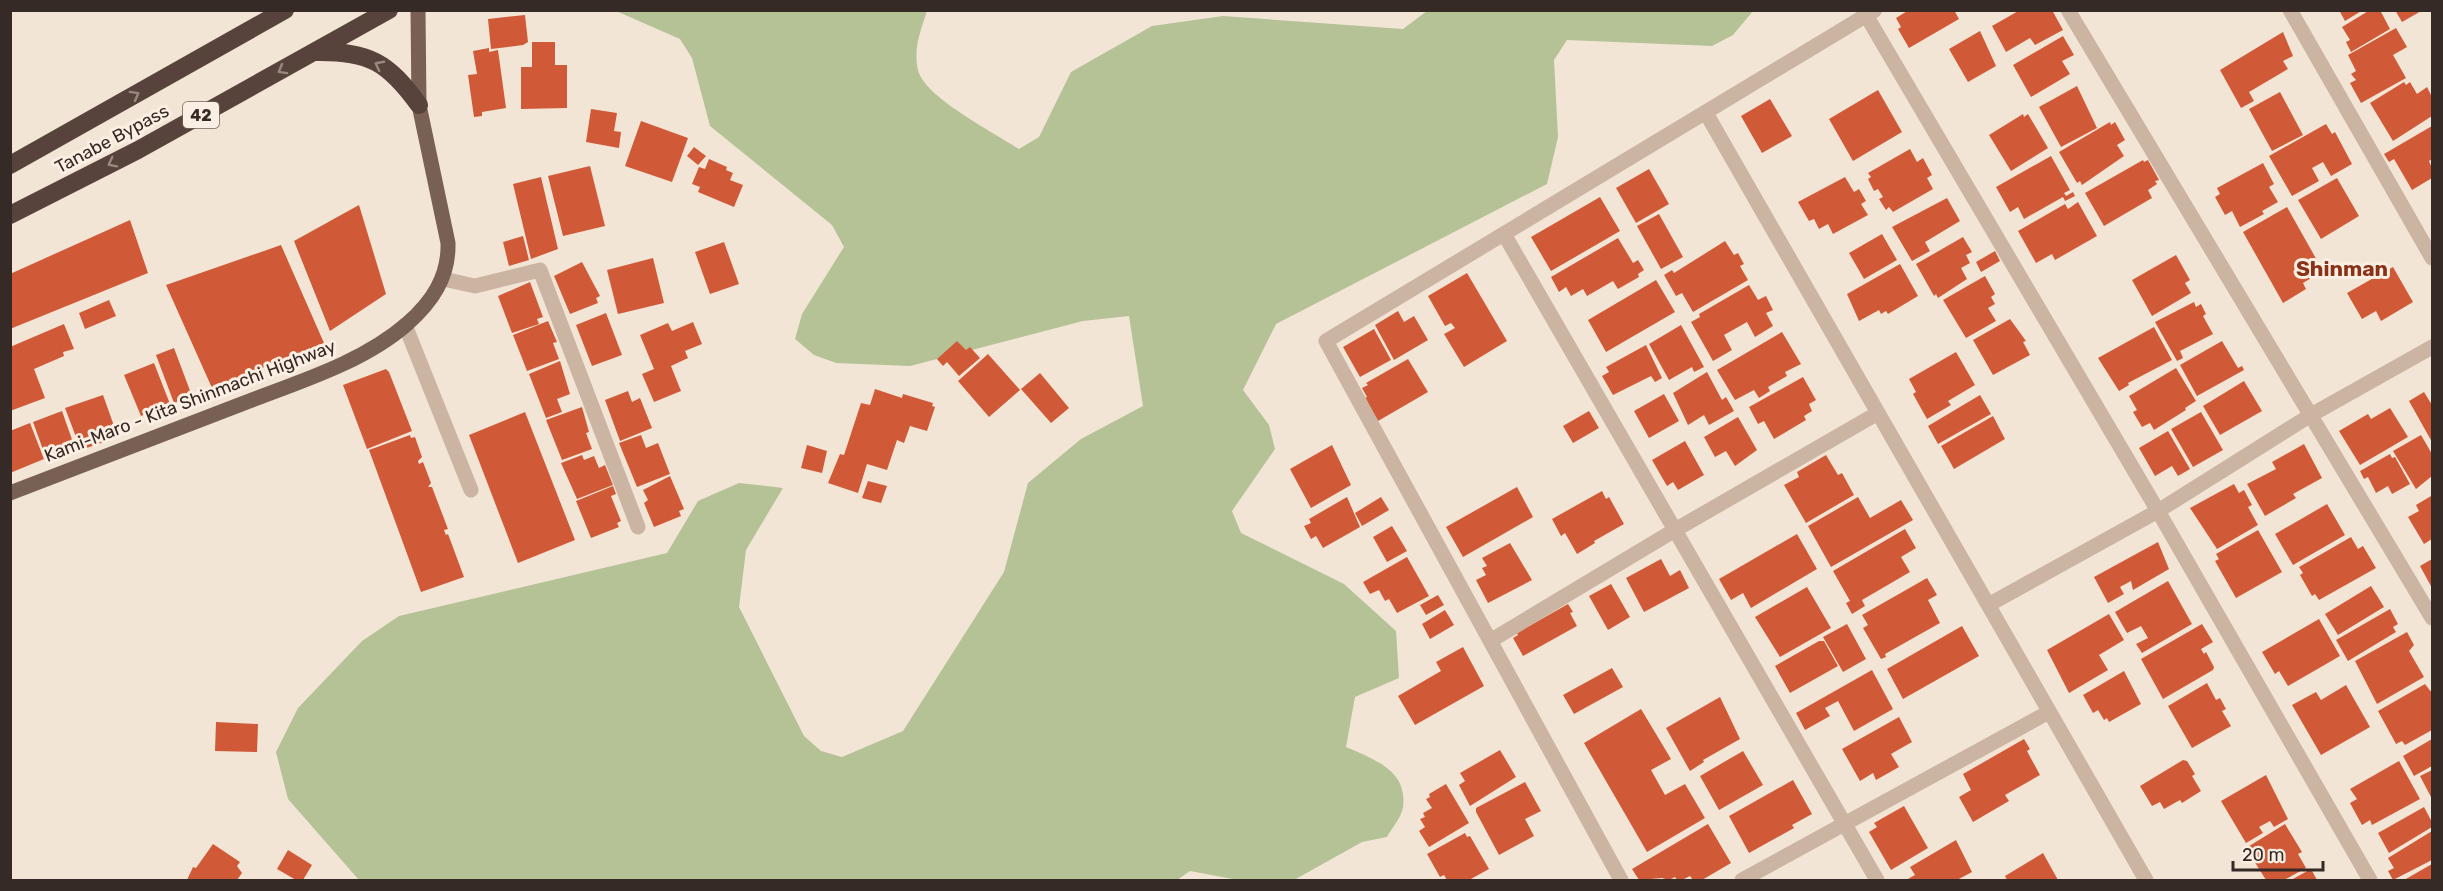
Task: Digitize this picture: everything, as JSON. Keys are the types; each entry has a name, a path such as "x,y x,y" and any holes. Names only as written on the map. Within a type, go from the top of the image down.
{"highway":[{"name":"Tanabe Bypass","path":"10,165 285,10"},
{"name":"Tanabe Bypass","path":"10,215 138,150 389,10"},
{"path":"314,52 358,55 379,64 399,77 419,105"}],"main road":[{"name":"Kami-Maro - Kita Shinmachi Highway","path":"10,493 347,361 405,325 427,304 443,279 448,261 448,243 419,105 418,10"}],"street":[{"path":"2068,10 2433,618"},
{"path":"2290,10 2433,258"},
{"path":"1621,880 1326,340 1706,113 1868,12 2370,880"},
{"path":"1706,113 1990,604 2146,880"},
{"path":"1504,234 1877,880"},
{"path":"443,279 475,286 540,270 638,527"},
{"path":"405,325 471,490"},
{"path":"1990,604 2158,511 2310,415 2433,347"},
{"path":"1491,641 1675,530 1878,413"},
{"path":"1742,880 2049,712"}],"green space":[{"path":"616,11 927,11 916,54 918,70 923,80 946,103 1019,149 1039,137 1071,72 1152,26 1223,16 1403,29 1427,11 1753,11 1733,35 1712,46 1567,40 1554,60 1558,137 1547,184 1276,324 1243,390 1269,425 1275,449 1232,511 1241,533 1344,584 1396,631 1399,678 1355,697 1346,747 1386,768 1400,784 1403,807 1399,819 1387,837 1362,842 1294,880 1238,880 1190,871 1177,880 359,880 288,799 276,752 298,708 362,641 399,616 667,553 698,501 739,483 783,488 746,550 739,607 804,736 821,751 842,757 903,731 1004,572 1028,483 1081,439 1143,406 1129,316 1083,321 910,366 836,363 814,355 795,339 802,314 844,247 832,225 710,126 692,58 680,39"}],"building":[{"path":"1909,10 1954,10 1959,19 1909,48 1898,29 1901,27 1896,18"},
{"path":"2020,10 2052,10 2063,30 2035,45 2030,38 2006,52 1992,26"},
{"path":"2339,10 2363,10 2345,21"},
{"path":"2370,10 2380,10 2390,29 2351,52 2346,42 2350,40 2342,27"},
{"path":"2395,10 2423,10 2402,22"},
{"path":"525,15 528,42 523,45 491,49 488,19"},
{"path":"2396,28 2407,47 2393,55 2406,78 2361,103 2350,83 2356,80 2351,74 2356,71 2348,55"},
{"path":"1980,31 1996,66 1968,82 1949,49"},
{"path":"2283,32 2293,56 2283,61 2288,69 2249,92 2254,101 2241,108 2220,70"},
{"path":"2063,36 2074,55 2062,61 2070,74 2031,97 2013,65"},
{"path":"532,42 555,42 555,65 567,65 567,108 521,109 521,67 532,67"},
{"path":"489,48 489,52 498,50 506,108 482,112 482,116 474,117 468,75 477,74 473,51"},
{"path":"2404,82 2406,85 2410,82 2417,94 2427,87 2432,97 2432,116 2393,141 2370,103"},
{"path":"2077,86 2097,128 2061,147 2039,107"},
{"path":"1878,90 1902,132 1853,161 1829,119"},
{"path":"2280,92 2303,135 2272,151 2249,109"},
{"path":"1770,99 1792,136 1762,153 1741,116"},
{"path":"591,109 617,113 614,131 621,132 619,148 586,142"},
{"path":"2023,114 2024,117 2028,114 2048,148 2011,171 1989,135"},
{"path":"641,121 688,138 672,182 625,166"},
{"path":"2110,122 2111,125 2115,122 2125,140 2117,145 2124,156 2082,185 2080,181 2077,183 2059,152"},
{"path":"2326,124 2332,134 2335,132 2352,164 2331,176 2323,162 2312,168 2319,181 2292,196 2269,156"},
{"path":"2432,126 2432,159 2429,161 2432,178 2412,190 2394,159 2389,162 2384,154"},
{"path":"694,147 706,156 698,165 687,156"},
{"path":"1910,149 1917,162 1923,158 1932,175 1927,178 1933,189 1893,212 1889,207 1886,210 1879,199 1883,197 1878,189 1874,191 1868,179 1871,177 1868,173"},
{"path":"2051,156 2070,190 2064,193 2066,196 2073,192 2075,196 2065,201 2063,197 2024,219 2018,207 2010,212 1996,187"},
{"path":"709,159 727,167 726,170 733,173 730,180 743,185 734,207 698,192 700,187 692,184 699,167 705,169"},
{"path":"2143,160 2144,162 2148,160 2159,180 2155,181 2157,184 2148,190 2152,198 2104,226 2085,193"},
{"path":"2263,163 2274,184 2269,187 2278,202 2262,211 2264,214 2240,227 2232,211 2225,215 2215,197 2220,194 2217,188"},
{"path":"590,166 605,226 563,236 548,176"},
{"path":"1649,169 1669,204 1636,223 1616,188"},
{"path":"541,177 558,249 531,259 513,184"},
{"path":"1845,177 1854,192 1859,189 1866,201 1861,204 1868,215 1833,234 1828,224 1819,229 1814,219 1809,221 1798,202"},
{"path":"2337,178 2359,216 2321,239 2298,200"},
{"path":"1600,197 1620,231 1551,271 1531,237"},
{"path":"1947,198 1960,221 1925,242 1930,251 1912,261 1892,227"},
{"path":"2078,202 2097,236 2055,260 2052,254 2036,263 2018,231 2065,204 2068,209"},
{"path":"359,205 386,294 330,331 294,241"},
{"path":"2287,207 2323,271 2303,283 2306,289 2283,303 2243,232"},
{"path":"1659,214 1683,257 1661,269 1637,226"},
{"path":"130,220 148,273 10,329 10,274"},
{"path":"1882,234 1897,260 1864,279 1849,253"},
{"path":"523,236 529,260 509,266 503,242"},
{"path":"1963,237 1972,252 1966,255 1970,263 1961,268 1967,279 1938,298 1936,294 1934,296 1916,264"},
{"path":"1618,238 1633,263 1638,260 1644,270 1638,274 1639,277 1618,289 1613,281 1587,296 1583,289 1571,296 1566,287 1559,292 1551,277"},
{"path":"1725,241 1734,255 1738,253 1744,264 1740,266 1748,280 1693,312 1682,293 1676,296 1664,275 1672,270 1674,273"},
{"path":"724,242 739,284 710,294 695,252"},
{"path":"281,245 324,343 212,388 166,285"},
{"path":"1995,251 2000,261 1981,272 1976,262"},
{"path":"2176,255 2190,280 2185,283 2191,293 2152,316 2132,280"},
{"path":"653,258 664,303 618,314 607,270"},
{"path":"582,262 600,296 596,298 598,303 570,314 554,276"},
{"path":"1900,264 1918,296 1888,314 1886,311 1881,314 1879,310 1859,321 1847,294"},
{"path":"2393,267 2413,302 2381,321 2376,311 2362,319 2347,293"},
{"path":"1467,273 1507,341 1464,367 1444,334 1455,328 1451,323 1445,326 1428,296"},
{"path":"1985,276 1995,294 1991,297 1995,304 1988,308 1996,321 1966,338 1943,300"},
{"path":"1656,280 1675,312 1606,352 1588,320"},
{"path":"530,282 543,317 537,319 539,324 512,333 498,296"},
{"path":"1749,285 1758,300 1766,296 1773,310 1766,313 1773,326 1755,337 1747,322 1724,335 1732,350 1713,361 1691,322 1700,317 1699,314"},
{"path":"109,300 116,316 85,329 79,313"},
{"path":"2194,302 2196,307 2201,304 2206,314 2203,316 2213,334 2180,351 2183,358 2177,361 2155,322"},
{"path":"1398,311 1404,322 1414,316 1428,340 1394,360 1375,325"},
{"path":"606,313 622,355 592,366 576,325"},
{"path":"2010,319 2026,341 2023,342 2030,355 1993,375 1973,340"},
{"path":"548,321 557,342 553,343 559,359 527,371 513,335"},
{"path":"693,322 702,344 685,351 688,358 671,366 681,391 654,402 642,374 654,369 640,335 668,323 672,331"},
{"path":"64,324 74,349 63,352 64,356 34,369 45,398 10,411 10,347"},
{"path":"1681,325 1704,367 1694,372 1692,367 1669,380 1649,344"},
{"path":"2154,327 2172,360 2128,383 2129,385 2119,391 2098,358"},
{"path":"1374,329 1391,360 1360,377 1343,347"},
{"path":"1782,332 1801,364 1785,372 1787,376 1768,387 1770,391 1759,398 1754,390 1735,400 1717,370"},
{"path":"957,341 966,350 970,347 980,358 959,376 947,362 943,366 937,359"},
{"path":"2222,341 2238,368 2242,366 2244,370 2197,396 2180,365"},
{"path":"1646,345 1662,378 1655,382 1651,376 1613,395 1602,376 1609,372 1606,367"},
{"path":"174,348 192,396 174,403 156,355"},
{"path":"1956,352 1975,385 1948,401 1951,405 1927,419 1913,394 1916,392 1909,379"},
{"path":"988,354 1020,390 989,417 958,381"},
{"path":"1408,359 1428,392 1378,421 1362,388 1368,385 1366,383"},
{"path":"560,361 570,394 557,399 562,412 546,418 529,374"},
{"path":"154,363 170,404 141,416 124,375"},
{"path":"2176,368 2196,401 2154,430 2150,423 2142,427 2133,412 2137,410 2129,396"},
{"path":"386,369 412,431 367,449 343,385"},
{"path":"1707,372 1722,400 1726,397 1734,411 1709,425 1704,415 1688,425 1673,393"},
{"path":"1040,373 1069,408 1051,423 1021,389"},
{"path":"1803,377 1816,400 1809,404 1812,411 1804,416 1806,420 1774,439 1764,421 1758,424 1749,407"},
{"path":"2244,381 2262,411 2220,435 2203,406"},
{"path":"875,389 902,398 903,394 933,403 932,406 935,407 927,431 910,426 904,443 897,440 887,470 867,464 858,493 828,483 840,454 844,455 861,403 870,405"},
{"path":"628,391 632,402 640,398 652,428 620,441 605,400"},
{"path":"2424,392 2432,405 2432,442 2409,401"},
{"path":"1664,394 1679,421 1649,438 1634,411"},
{"path":"103,395 118,437 81,450 65,408"},
{"path":"1980,395 1991,414 1938,444 1928,426"},
{"path":"582,407 589,432 586,433 592,449 562,460 546,420"},
{"path":"2390,408 2408,437 2360,465 2339,431 2368,414 2371,419"},
{"path":"62,411 75,448 46,458 33,422"},
{"path":"1589,411 1599,428 1573,443 1563,426"},
{"path":"525,412 575,540 518,563 469,435"},
{"path":"2201,412 2223,450 2193,467 2171,429"},
{"path":"1993,416 2005,439 1954,469 1941,446"},
{"path":"1738,417 1757,450 1735,466 1726,451 1715,457 1704,437"},
{"path":"30,423 44,459 10,473 10,431"},
{"path":"2168,431 2190,469 2178,476 2172,466 2155,476 2139,448"},
{"path":"410,435 411,438 415,437 422,457 418,461 419,464 423,462 431,483 428,487 432,487 448,529 444,530 446,535 448,534 464,577 421,592 369,450"},
{"path":"641,435 646,448 658,443 670,474 637,487 619,443"},
{"path":"2421,435 2432,454 2432,476 2416,489 2393,451"},
{"path":"1685,441 1704,475 1678,490 1673,482 1667,486 1652,460"},
{"path":"2304,444 2322,478 2293,494 2296,498 2265,516 2247,484 2276,469 2272,462"},
{"path":"807,445 827,451 822,473 801,468"},
{"path":"1332,445 1351,485 1311,508 1290,469"},
{"path":"2390,454 2392,458 2395,457 2410,484 2392,494 2388,486 2376,493 2368,477 2364,479 2360,471"},
{"path":"582,455 584,460 594,456 599,468 605,465 613,485 577,499 561,463"},
{"path":"1826,455 1838,475 1842,473 1854,495 1806,523 1784,485 1799,477 1797,472"},
{"path":"670,476 684,509 679,511 681,516 654,527 644,503 648,500 643,490"},
{"path":"868,481 887,486 881,503 862,498"},
{"path":"2234,484 2239,493 2244,490 2252,505 2248,507 2258,525 2217,549 2190,508"},
{"path":"613,486 616,494 611,496 621,521 617,523 619,527 591,538 576,501"},
{"path":"1517,487 1533,517 1463,557 1446,527"},
{"path":"1602,491 1606,499 1609,497 1624,524 1594,541 1595,543 1577,554 1565,533 1561,536 1552,519"},
{"path":"2431,496 2432,539 2424,544 2408,517 2419,511 2416,505"},
{"path":"1347,497 1360,527 1323,548 1316,536 1311,539 1304,526 1311,523 1309,519"},
{"path":"1381,497 1389,510 1362,526 1355,513"},
{"path":"1858,497 1870,518 1901,500 1913,520 1831,567 1808,526"},
{"path":"2327,504 2345,535 2293,565 2275,534"},
{"path":"1392,526 1407,551 1387,562 1373,537"},
{"path":"1905,529 1916,548 1901,557 1910,572 1862,600 1865,606 1852,614 1846,603 1850,601 1833,571"},
{"path":"2258,530 2282,572 2236,598 2215,561 2219,559 2216,554"},
{"path":"1797,534 1817,569 1751,608 1743,593 1731,600 1719,579"},
{"path":"2351,537 2358,549 2363,546 2376,568 2319,600 2315,594 2312,596 2300,575 2303,573 2299,567"},
{"path":"2158,542 2169,569 2133,590 2131,581 2120,587 2124,594 2108,603 2094,577"},
{"path":"1510,543 1532,580 1488,603 1476,580 1486,575 1482,568 1487,566 1482,558"},
{"path":"1407,557 1429,596 1397,613 1389,599 1385,601 1379,590 1370,594 1363,582"},
{"path":"1661,559 1670,576 1680,570 1689,588 1644,612 1626,578"},
{"path":"2432,559 2432,588 2420,566"},
{"path":"1927,578 1937,595 1928,600 1940,623 1885,654 1886,657 1881,659 1863,628 1868,625 1862,615"},
{"path":"2168,581 2192,624 2142,653 2136,644 2148,638 2141,626 2127,633 2115,612"},
{"path":"1611,584 1630,617 1608,630 1589,596"},
{"path":"2371,586 2384,607 2338,635 2325,614"},
{"path":"1807,587 1831,628 1780,657 1755,617"},
{"path":"1438,595 1444,605 1426,615 1420,605"},
{"path":"1568,604 1577,626 1523,656 1513,638 1518,635 1517,633"},
{"path":"2390,609 2398,624 2393,627 2396,632 2348,661 2336,640"},
{"path":"1445,610 1454,625 1430,639 1422,624"},
{"path":"2109,614 2124,640 2099,655 2108,670 2069,693 2047,650"},
{"path":"2319,619 2340,656 2288,686 2279,671 2275,674 2262,652"},
{"path":"1847,624 1866,659 1843,672 1823,637"},
{"path":"2202,624 2213,642 2201,649 2204,654 2206,652 2214,667 2213,670 2163,699 2141,659"},
{"path":"1962,626 1979,656 1903,699 1887,669"},
{"path":"2407,632 2414,645 2409,651 2424,677 2377,704 2355,661"},
{"path":"1819,641 1824,641 1838,666 1790,693 1775,666"},
{"path":"1463,647 1484,686 1415,725 1398,696 1441,671 1436,662"},
{"path":"1612,668 1623,687 1574,714 1563,695"},
{"path":"1872,670 1893,709 1854,731 1838,701 1825,708 1830,716 1805,730 1796,713"},
{"path":"2124,671 2141,704 2109,722 2107,718 2104,720 2098,710 2093,713 2083,695"},
{"path":"2207,683 2216,700 2220,698 2226,709 2222,711 2231,726 2192,748 2168,706"},
{"path":"2425,684 2432,693 2432,730 2405,745 2402,741 2396,744 2378,711"},
{"path":"2346,685 2370,727 2321,755 2292,705 2316,692 2321,700"},
{"path":"1720,697 1740,739 1703,760 1704,762 1690,771 1666,728"},
{"path":"1641,709 1671,759 1651,770 1665,795 1685,784 1705,818 1647,852 1584,743"},
{"path":"1899,717 1912,742 1891,754 1899,767 1876,780 1873,773 1860,781 1842,749"},
{"path":"216,722 258,724 257,752 215,751"},
{"path":"2024,739 2030,749 2027,751 2040,775 2005,795 2009,801 1973,822 1959,797 1971,790 1963,774"},
{"path":"2432,739 2432,766 2414,776 2403,756"},
{"path":"1500,750 1516,777 1470,806 1459,785 1465,781 1460,773"},
{"path":"1743,751 1763,785 1719,810 1700,776"},
{"path":"2183,760 2187,761 2195,774 2192,776 2201,791 2182,803 2180,800 2164,809 2160,802 2152,806 2140,786"},
{"path":"2399,761 2420,799 2372,825 2370,820 2362,825 2350,803 2357,799 2350,789"},
{"path":"2432,770 2432,799 2420,776"},
{"path":"2266,775 2288,819 2274,827 2270,821 2259,827 2263,833 2246,843 2221,801"},
{"path":"1793,780 1812,814 1792,825 1794,828 1749,853 1729,816"},
{"path":"1525,782 1541,811 1525,819 1534,836 1499,855 1476,808"},
{"path":"1446,784 1469,823 1429,847 1419,831 1425,827 1420,819 1425,817 1423,813 1432,808 1426,799 1430,797 1429,794"},
{"path":"1904,806 1928,848 1891,870 1869,832 1877,827 1874,823"},
{"path":"2424,807 2432,822 2432,827 2389,853 2378,833"},
{"path":"1708,824 1731,863 1702,880 1693,880 1690,876 1682,880 1677,880 1675,877 1669,880 1662,878 1639,880 1632,869"},
{"path":"2285,824 2302,852 2298,854 2306,868 2284,880 2266,880 2246,848"},
{"path":"2432,831 2432,860 2393,880 2388,871 2394,868 2388,858"},
{"path":"1465,833 1467,837 1470,836 1489,869 1469,880 1447,880 1444,875 1440,877 1427,854"},
{"path":"1956,840 1972,872 1957,880 1906,880 1915,875 1910,867"},
{"path":"213,844 240,862 237,866 242,873 237,880 187,880 193,867 196,868"},
{"path":"288,850 312,865 303,880 296,880 277,869"},
{"path":"2043,853 2058,880 2007,880 2005,876"},
{"path":"2432,864 2432,880 2404,880"},
{"path":"2311,869 2317,880 2291,880"}],"district":[{"name":"Shinman","path":"2342,269"}]}
